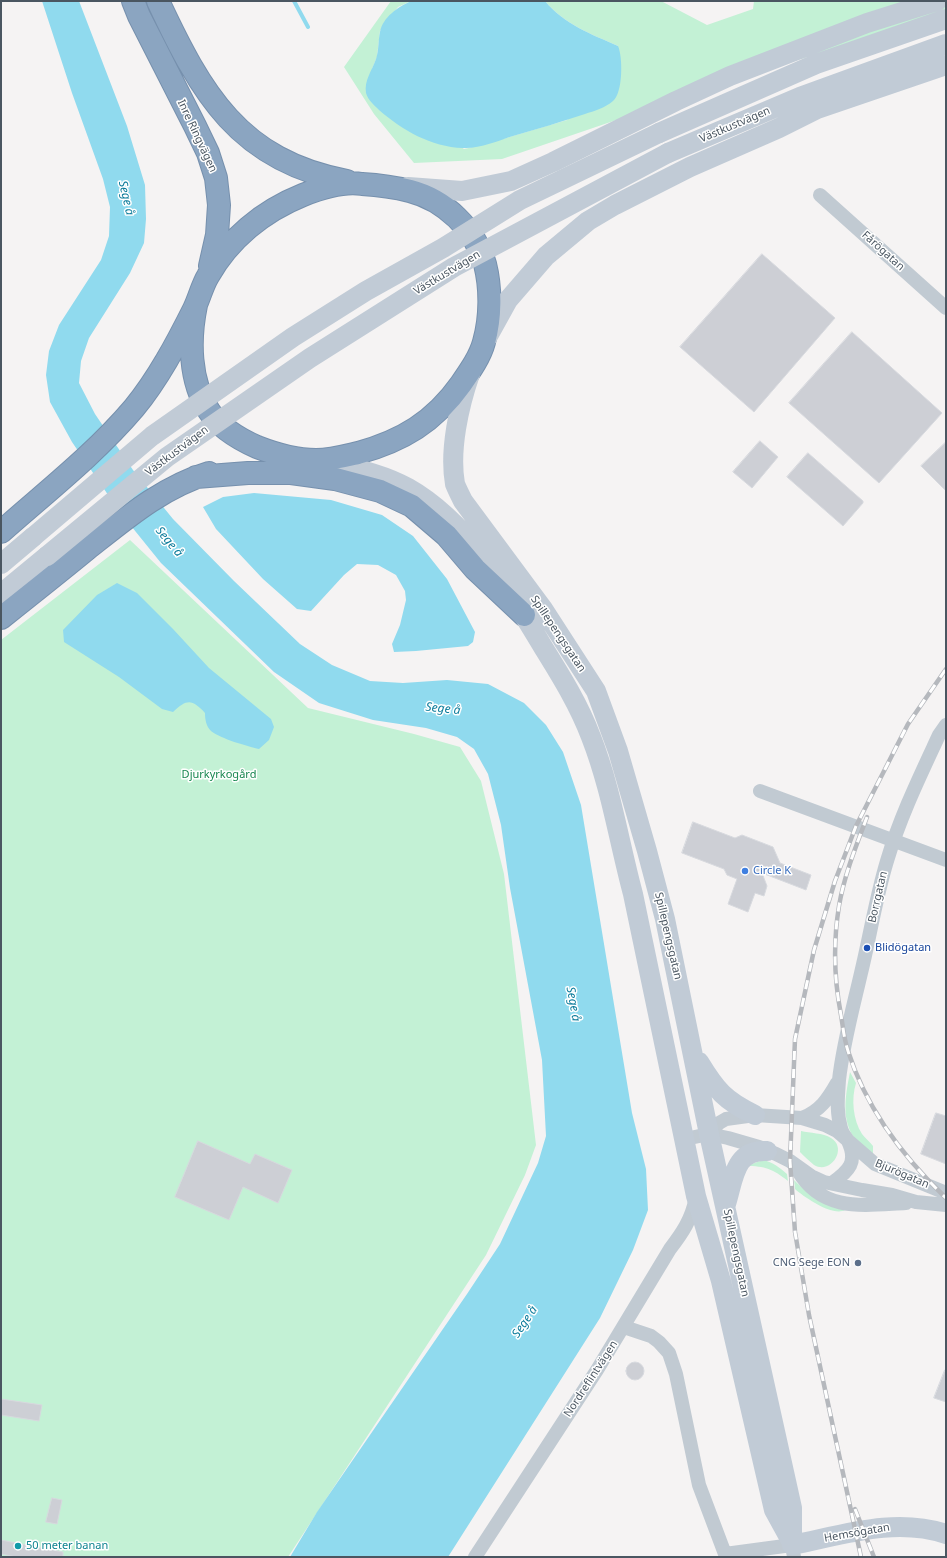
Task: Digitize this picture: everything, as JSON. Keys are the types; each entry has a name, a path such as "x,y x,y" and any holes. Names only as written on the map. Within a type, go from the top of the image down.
{"highway":[{"name":"Inre Ringvägen","path":"133,1 139,16 208,153 216,178 220,205 213,257 206,279"},
{"path":"158,1 177,41 203,87 221,112 236,128 257,145 297,166 332,178 412,192 426,197 440,205 457,217 472,234 482,252 488,274 489,314 484,344 471,370 454,394 434,415 411,432 394,441 345,456 316,460 290,457 267,451 247,442 224,428 209,411 197,385 193,361 191,344 192,324 196,305"},
{"path":"1,532 75,467 136,406 167,359 196,305 206,279 235,239 270,212 293,199 335,186 356,183"},
{"path":"1,618 114,527 160,494 196,477 239,464 290,457"},
{"path":"196,477 248,473 292,473 335,478 380,491 412,506 446,535 476,569 524,615"}],"main road":[{"path":"390,187 462,191 511,181 730,76 867,23 937,1"},
{"name":"Västkustvägen","path":"1,564 152,436 293,337 366,291 443,248 520,200 659,133 816,64 946,19"},
{"name":"Västkustvägen","path":"1,594 167,457 310,358 454,267 668,153 800,97 946,44"},
{"path":"484,344 508,300 546,256 588,221 615,205 690,167 817,110 946,65"},
{"name":"Spillepengsgatan","path":"471,370 455,437 454,458 456,485 463,501 542,609 596,691 622,762 665,919 709,1134 792,1508 793,1551"},
{"name":"Spillepengsgatan","path":"316,460 336,464 384,478 407,487 445,515 483,557 524,615 570,690 594,745 612,804 622,853 633,894 696,1196 721,1280 774,1510 793,1551"},
{"path":"691,1049 713,1085 728,1100 755,1115"},
{"path":"726,1206 736,1167 747,1155 756,1150 768,1151"},
{"name":"Hemsögatan","path":"793,1551 862,1530 899,1526 918,1527 946,1534"}],"street":[{"name":"Fårögatan","path":"820,195 946,308"},
{"name":"Borrgatan","path":"832,1183 844,1175 851,1165 853,1156 848,1141 841,1129 837,1110 840,1078 846,1042 883,876 893,841 907,805 939,735 946,725"},
{"path":"760,791 946,860"},
{"name":"Borrgatan","path":"802,1118 812,1114 828,1100 840,1078"},
{"name":"Bjurögatan","path":"709,1134 719,1123 726,1119 755,1115 802,1118 825,1125 837,1131 875,1164 946,1192"},
{"name":"Bjurögatan","path":"685,1139 709,1134 743,1142 768,1151 793,1164 811,1176 832,1183 892,1195 916,1202"},
{"name":"Bjurögatan","path":"793,1164 802,1179 812,1190 841,1203 867,1205 916,1202 946,1205"},
{"name":"Nordreflintvägen","path":"475,1557 651,1282 692,1215 696,1196"},
{"path":"624,1326 651,1336 669,1353 676,1374 699,1485 724,1554 793,1551"}],"green space":[{"path":"391,1 411,1 398,7 380,31 377,57 372,69 464,149 567,120 618,46 578,28 552,9 545,1 661,1 707,25 753,9 754,1 946,1 946,13 722,84 502,159 414,163 374,114 344,67"},
{"name":"Djurkyrkogård","path":"130,540 308,708 460,747 481,781 504,874 536,1145 525,1175 486,1255 288,1557 1,1557 1,640"},
{"path":"850,1072 856,1083 853,1102 855,1116 862,1134 873,1146 873,1156 860,1144 849,1129 846,1105"},
{"path":"801,1131 824,1135 836,1142 838,1154 835,1159 826,1166 820,1167 814,1165 800,1152"},
{"path":"763,1160 779,1167 787,1174 788,1181 768,1169 746,1166"},
{"path":"794,1180 812,1195 845,1210 833,1211 826,1209 805,1197 795,1189"}],"water":[{"name":"Sege å","path":"42,1 79,1 127,126 145,185 146,219 144,243 130,273 89,338 81,361 79,383 95,414 133,470 173,519 234,581 300,644 332,665 370,681 403,683 447,680 488,684 524,703 546,725 563,752 581,805 632,1113 646,1169 648,1210 633,1250 600,1318 448,1557 290,1557 317,1512 500,1244 538,1163 546,1136 542,1060 510,888 501,825 488,774 474,749 457,737 426,728 373,720 319,703 274,672 161,563 119,511 72,442 50,402 46,375 49,351 59,325 101,260 109,236 110,207 103,179 72,93"},
{"path":"411,1 545,1 552,9 578,28 618,46 621,58 619,91 613,101 596,110 488,144 463,148 451,147 428,141 407,131 397,124 371,102 366,93 367,80 377,56 379,35 384,22 401,6"},
{"path":"254,493 331,500 382,515 413,536 447,579 475,632 473,642 468,646 394,652 392,644 400,625 406,600 405,591 396,575 378,565 357,564 344,575 311,611 297,609 263,579 216,529 203,507 223,497"},
{"path":"117,583 137,593 209,668 271,719 274,727 269,740 259,749 221,737 209,729 205,718 205,713 193,703 186,703 173,712 162,709 119,677 64,642 63,630 97,595"}],"building":[{"path":"762,254 835,318 754,412 680,347"},
{"path":"852,332 942,413 879,483 789,403"},
{"path":"760,441 778,457 752,488 733,472"},
{"path":"946,442 946,491 921,466"},
{"path":"808,453 863,501 863,503 843,526 787,477"},
{"path":"693,822 735,838 742,835 773,847 780,863 811,875 806,890 762,873 767,886 764,896 755,893 748,912 728,904 737,879 727,875 724,869 682,853"},
{"path":"936,1113 946,1116 946,1164 921,1154"},
{"path":"198,1141 250,1164 255,1154 292,1170 278,1203 243,1187 229,1220 175,1197"},
{"path":"635,1362 641,1365 644,1371 641,1377 635,1380 629,1377 626,1371 629,1365"},
{"path":"946,1370 946,1402 934,1398"},
{"path":"1,1399 42,1405 39,1421 1,1415"},
{"path":"52,1498 62,1500 57,1524 46,1522"},
{"name":"50 meter banan","path":"1,1540 63,1552 63,1557 17,1557 1,1554"}],"waterway":[{"path":"294,1 308,27"}],"railway":[{"path":"861,1557 809,1315 795,1232 790,1161 795,1039 814,950 835,881 856,826 908,724 946,669"},
{"path":"867,817 847,872 837,920 835,961 845,1038 856,1072 876,1112 915,1166 946,1198"},
{"path":"855,1509 874,1557"}],"place":[{"name":"Circle K","path":"745,871"},
{"name":"Blidögatan","path":"867,948"},
{"name":"CNG Sege EON","path":"858,1263"},
{"name":"50 meter banan","path":"18,1546"}]}
